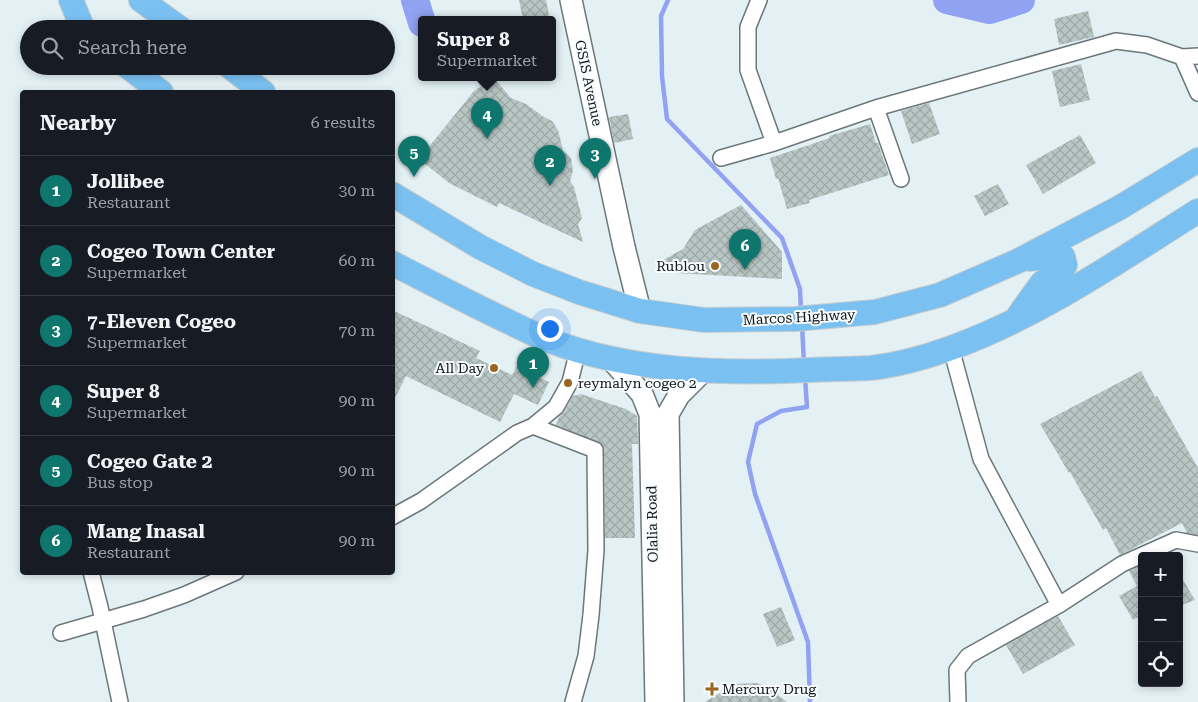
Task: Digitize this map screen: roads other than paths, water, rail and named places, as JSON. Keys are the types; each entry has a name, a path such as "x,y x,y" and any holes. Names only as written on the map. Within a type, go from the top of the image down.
{"main road":[{"path":"71,0 79,20"},
{"path":"142,0 169,20"},
{"name":"GSIS Avenue","path":"571,0 624,247 640,311"},
{"path":"139,75 158,90"},
{"path":"241,75 260,90"},
{"name":"Marcos Highway","path":"395,196 480,247 533,274 580,292 640,311 704,320 795,319 874,312 940,295 1018,261 1119,208 1198,160"},
{"path":"395,264 468,303 548,340 610,359 636,364 704,370 872,368 951,348 1016,319 1062,296 1198,211"},
{"path":"1016,319 1042,283 1063,269 1065,265 1063,258 1058,255 1018,261"},
{"name":"Olalia Road","path":"610,359 642,394 650,414 656,702"},
{"name":"Olalia Road","path":"673,702 668,414 679,395 704,370"}],"street":[{"path":"759,0 748,27 748,70 774,143"},
{"path":"721,158 774,143 876,108 1116,41 1147,45 1182,57 1198,56"},
{"path":"1182,57 1198,92"},
{"path":"876,108 901,179"},
{"path":"951,348 981,460 1059,606"},
{"path":"395,515 421,501 517,433 533,426 556,407 570,382 578,350"},
{"path":"533,426 595,450 596,550 591,616 586,656 573,702"},
{"path":"958,702 957,670 968,656 1012,630 1059,606 1122,564 1176,540 1198,544"},
{"path":"92,575 120,702"},
{"path":"61,633 103,622 184,595 229,575"}],"waterway":[{"path":"415,0 420,16"},
{"path":"668,0 661,16 662,76 667,119 782,238 800,289 801,312"},
{"path":"947,0 990,10 1021,0"},
{"path":"802,324 804,364"},
{"path":"805,377 807,407 781,411 757,424 748,462 755,494 808,642 810,702"}],"place":[{"name":"Super 8","path":"487,139"},
{"name":"Cogeo Gate 2","path":"414,177"},
{"name":"7-Eleven Cogeo","path":"595,179"},
{"name":"Cogeo Town Center","path":"550,186"},
{"name":"Rublou","path":"715,266"},
{"name":"Mang Inasal","path":"745,270"},
{"name":"All Day","path":"494,368"},
{"name":"reymalyn cogeo 2","path":"568,383"},
{"name":"Jollibee","path":"533,388"},
{"name":"Mercury Drug","path":"712,689"}]}
